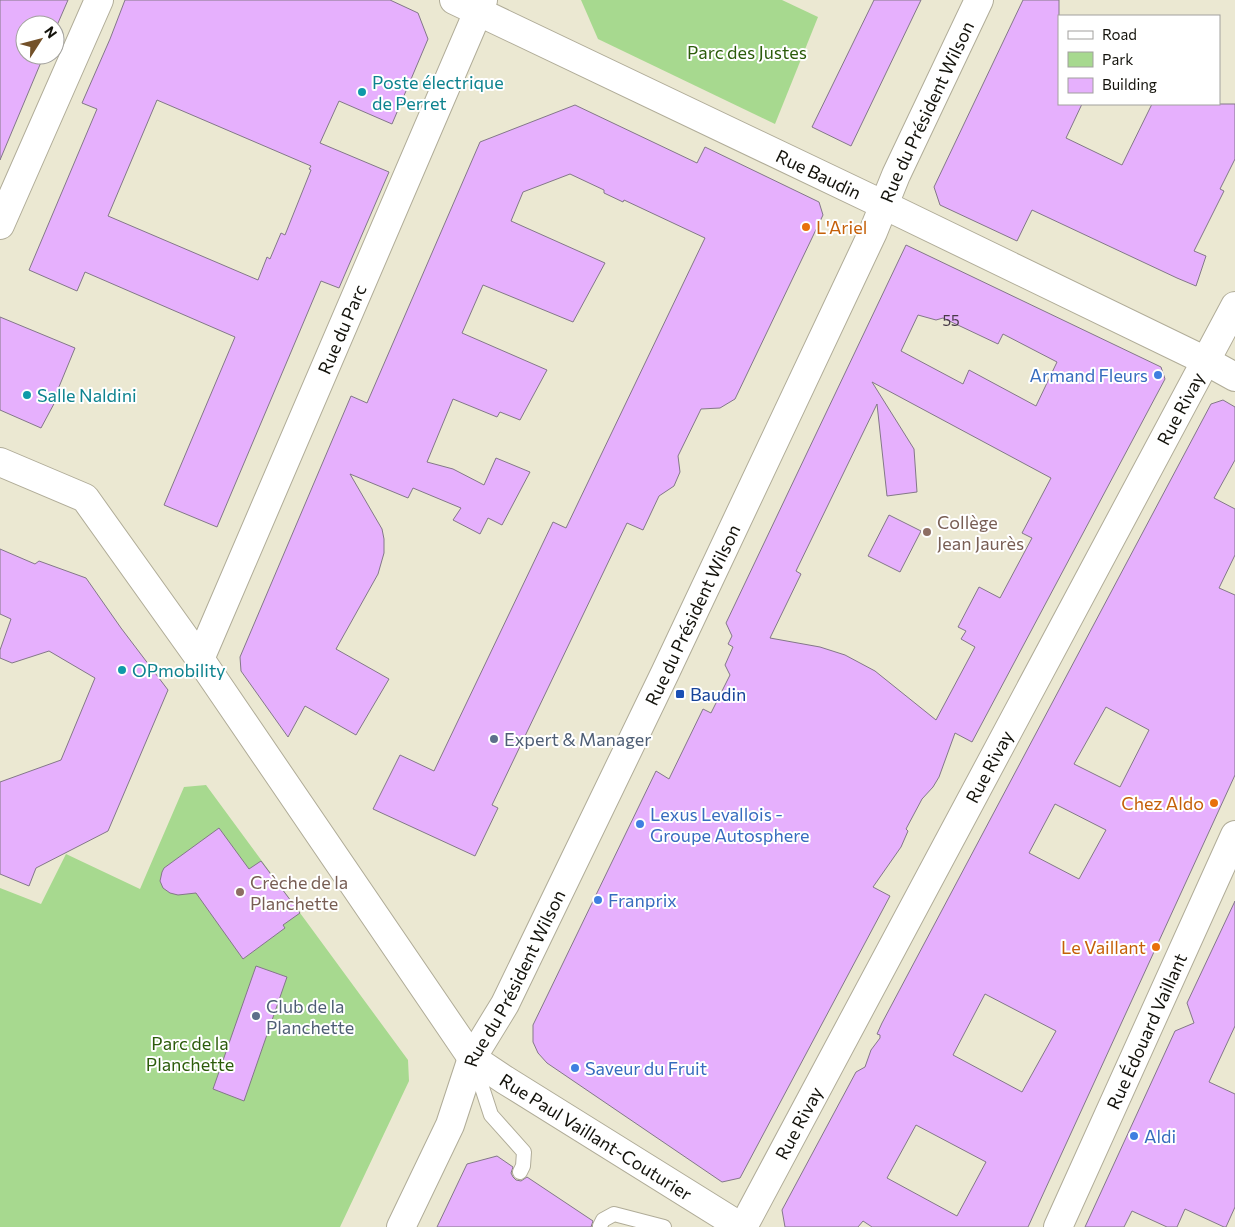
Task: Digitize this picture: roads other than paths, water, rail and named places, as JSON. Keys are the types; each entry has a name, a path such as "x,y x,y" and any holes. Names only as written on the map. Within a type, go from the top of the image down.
{"street":[{"path":"0,225 99,0"},
{"name":"Rue Baudin","path":"454,0 481,6 1206,361 1235,377"},
{"name":"Rue du Président Wilson","path":"401,1227 450,1125 472,1058 505,1004 666,673 873,232 896,175 979,0"},
{"name":"Rue du Parc","path":"200,659 481,6"},
{"name":"Rue Rivay","path":"742,1227 1235,306"},
{"name":"Rue Paul Vaillant-Couturier","path":"0,462 85,498 200,659 472,1058 742,1227"},
{"name":"Rue Édouard Vaillant","path":"1058,1227 1235,835"}],"lane":[{"path":"472,1058 491,1114 524,1152 523,1166 520,1172"},
{"path":"600,1226 603,1220 614,1214 664,1227"}],"place":[{"name":"Poste électrique de Perret","path":"362,92"},
{"name":"L'Ariel","path":"806,227"},
{"name":"Armand Fleurs","path":"1158,375"},
{"name":"Salle Naldini","path":"27,395"},
{"name":"Collège Jean Jaurès","path":"927,532"},
{"name":"OPmobility","path":"122,670"},
{"name":"Baudin","path":"680,694"},
{"name":"Expert & Manager","path":"494,739"},
{"name":"Chez Aldo","path":"1214,803"},
{"name":"Lexus Levallois - Groupe Autosphere","path":"640,824"},
{"name":"Crèche de la Planchette","path":"240,892"},
{"name":"Franprix","path":"598,900"},
{"name":"Le Vaillant","path":"1156,947"},
{"name":"Club de la Planchette","path":"256,1016"},
{"name":"Saveur du Fruit","path":"575,1068"},
{"name":"Aldi","path":"1134,1136"}],"park label":[{"name":"Parc des Justes","path":"747,52"},
{"name":"Parc de la Planchette","path":"190,1053"}]}
